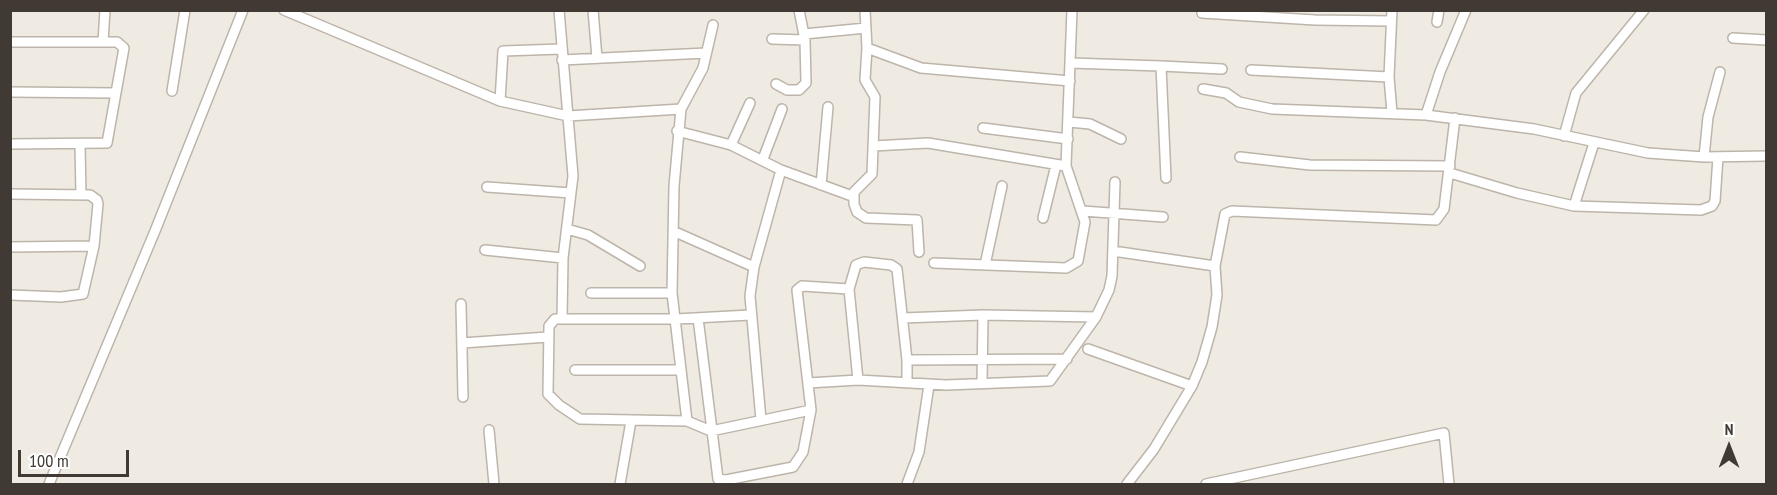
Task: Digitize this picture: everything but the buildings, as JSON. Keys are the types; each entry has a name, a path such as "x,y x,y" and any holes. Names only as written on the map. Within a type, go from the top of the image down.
{"street":[{"path":"103,42 105,10"},
{"path":"172,91 185,10"},
{"path":"50,484 148,249 243,10"},
{"path":"284,10 500,101 568,117 681,109"},
{"path":"560,10 571,193 563,258 562,319"},
{"path":"594,10 597,58"},
{"path":"776,84 787,90 804,87 806,83 805,37 799,10"},
{"path":"852,196 872,174 875,97 865,81 867,48 865,10"},
{"path":"1043,218 1068,139 1072,10"},
{"path":"1203,10 1202,13 1316,15 1369,22 1391,21"},
{"path":"1369,10 1369,22"},
{"path":"1392,10 1389,77 1392,113"},
{"path":"1437,22 1439,10"},
{"path":"1426,115 1440,72 1466,10"},
{"path":"1564,136 1576,93 1644,10"},
{"path":"687,421 672,293 677,131 681,109 698,80 713,25"},
{"path":"772,39 805,37 866,28"},
{"path":"1733,38 1767,40"},
{"path":"10,42 103,42 121,43 124,48 107,143 10,144"},
{"path":"867,48 921,68 1070,81"},
{"path":"500,101 503,51 561,49"},
{"path":"562,60 706,53"},
{"path":"1070,63 1222,69"},
{"path":"1161,66 1166,178"},
{"path":"1251,70 1389,77"},
{"path":"1704,157 1710,107 1720,72"},
{"path":"1203,89 1226,93 1239,102 1272,109 1426,115 1534,129 1648,153 1704,157 1767,156"},
{"path":"10,92 116,93"},
{"path":"732,145 750,103"},
{"path":"821,185 828,106"},
{"path":"763,159 782,109"},
{"path":"1127,484 1154,449 1192,386 1212,327 1217,295 1215,266 1228,211 1436,220 1444,208 1455,118"},
{"path":"1069,123 1089,124 1121,139"},
{"path":"983,128 1068,139"},
{"path":"677,131 732,145 781,170 852,196"},
{"path":"873,146 928,143 1061,165"},
{"path":"1574,206 1594,143"},
{"path":"80,144 81,195"},
{"path":"1239,157 1310,165 1450,170 1517,194 1574,206 1614,209 1708,208 1715,201 1718,157"},
{"path":"934,263 1066,268 1074,265 1080,256 1085,231 1083,211 1061,165"},
{"path":"761,420 750,296 754,267 781,170"},
{"path":"808,382 858,380 929,385 1050,381 1095,317 1109,290 1113,251 1115,182"},
{"path":"985,265 1002,186"},
{"path":"487,187 571,193"},
{"path":"10,194 90,195 97,200 94,246 83,294 61,297 10,296"},
{"path":"852,196 857,212 866,218 916,220 919,252"},
{"path":"1083,211 1163,217"},
{"path":"567,229 588,235 640,266"},
{"path":"674,231 754,267"},
{"path":"10,247 94,246"},
{"path":"485,250 563,258"},
{"path":"1113,251 1215,266"},
{"path":"858,380 849,288 853,270 858,263 895,266 903,318 907,382"},
{"path":"698,318 717,479 726,480 793,466 803,452 811,410 797,290 802,286 849,288"},
{"path":"591,293 672,293"},
{"path":"461,304 463,397"},
{"path":"750,315 676,320 562,319 552,321 548,337 550,398 580,419 687,421 711,431 811,410"},
{"path":"903,318 983,315 1095,317"},
{"path":"982,383 983,315"},
{"path":"462,343 548,337"},
{"path":"1088,349 1192,386"},
{"path":"907,360 1067,359"},
{"path":"575,370 681,370"},
{"path":"907,484 919,452 929,385"},
{"path":"620,484 631,421"},
{"path":"489,430 494,484"},
{"path":"1206,484 1444,433 1449,484"}]}
